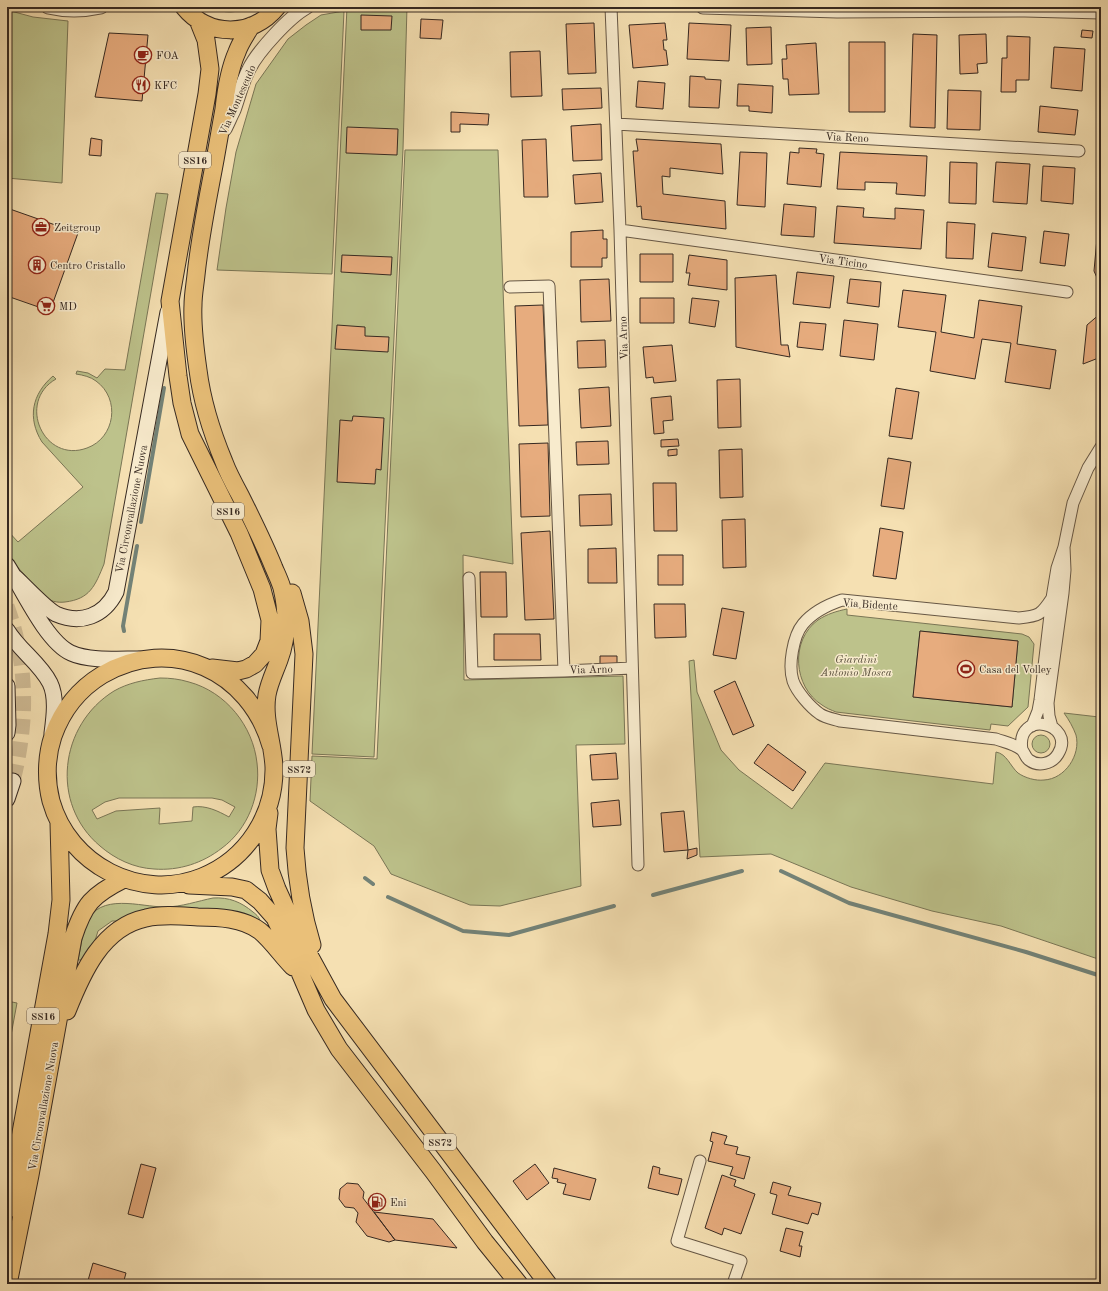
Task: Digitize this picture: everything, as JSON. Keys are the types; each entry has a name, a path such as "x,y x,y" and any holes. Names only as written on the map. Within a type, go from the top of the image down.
{"main road":[{"name":"Via Circonvallazione Nuova","path":"184,7 189,13 208,26 229,30 251,26 263,20 277,7"},
{"name":"Via Circonvallazione Nuova","path":"11,571 55,613 75,619 94,616 111,601 116,592 207,94 210,69 206,40 198,20"},
{"name":"Via Circonvallazione Nuova","path":"251,26 236,52 228,80 219,142 198,255 193,305 198,374 205,408 224,463 264,542 281,586 286,607 286,635 282,653 266,696 268,730 271,746 274,766 273,788 270,803 260,826 247,845 233,859 216,871 200,878 179,884 141,884 124,879 106,871 88,859 73,844 59,821 48,785 48,767 54,732 71,702 95,679 114,668 139,660 166,658 184,660 204,667 225,678 247,699 260,718 268,735 271,746"},
{"name":"Via Circonvallazione Nuova","path":"170,301 182,403 190,434 242,540 262,589 270,620 269,641 264,654 255,664 238,671 204,667"},
{"name":"SS72","path":"264,542 286,577 300,621 304,654 295,848 296,873 306,924 315,954 333,999"},
{"path":"11,571 49,634 71,653 95,658 152,659"},
{"path":"7,630 13,640 42,671 51,684 55,702 51,744"},
{"path":"7,686 7,733"},
{"path":"7,798 13,781"},
{"name":"SS72","path":"270,803 267,829 270,870 296,930 333,999 548,1284"},
{"name":"Via Circonvallazione Nuova","path":"7,1210 58,934 61,900 59,821"},
{"name":"Via Circonvallazione Nuova","path":"8,1284 30,1175 73,938 79,920 86,906 98,893 124,879"},
{"name":"SS72","path":"179,884 246,890 260,901 275,918 316,1010 339,1049 433,1171 485,1242 519,1284"},
{"name":"SS72","path":"53,1049 74,994 86,968 100,947 115,933 130,923 145,918 156,916 219,917 243,923 259,931 302,977"}],"street":[{"path":"48,7 67,10 88,10 101,7"},
{"name":"Via Montescudo","path":"219,142 234,109 249,69 281,28 300,11 307,7"},
{"name":"Via Arno","path":"611,7 620,230 638,865"},
{"path":"703,7 930,12 1070,9 1101,12"},
{"path":"930,12 944,7"},
{"name":"Via Reno","path":"616,124 1078,151"},
{"name":"Via Ticino","path":"620,230 1067,292"},
{"name":"Via Arno","path":"510,288 548,286 564,671 632,668"},
{"name":"Via Bidente","path":"1064,547 1065,570 1063,593 1048,703 1052,727 1058,732 1061,745 1060,752 1051,762 1037,764 1030,761 1025,756 1022,750 1022,738 1032,726 1038,712 1057,568 1064,547 1073,503 1088,468 1101,447"},
{"path":"469,578 472,672 564,671"},
{"name":"Via Bidente","path":"1022,750 1011,744 996,739 840,721 821,715 804,699 793,680 791,658 792,651 795,638 802,625 814,613 827,605 842,600 1019,618 1033,617 1043,612 1052,598"},
{"path":"1032,726 1046,724 1052,727"},
{"path":"700,1161 677,1241 741,1261 733,1284"}],"green space":[{"path":"211,7 250,7 240,11 226,12"},
{"path":"347,7 407,7 403,149 374,757 312,754"},
{"path":"7,10 33,17 68,21 62,183 7,178"},
{"path":"344,11 332,274 217,270 236,152 256,84 288,39 321,15"},
{"path":"405,150 498,150 513,564 463,555 464,680 623,676 625,744 576,745 581,886 500,906 470,905 391,874 374,846 310,801 312,756 377,759"},
{"path":"156,193 168,194 104,564 94,585 80,598 62,602 49,600 38,592 8,554 7,530 18,542 83,487 42,442 37,433 33,415 36,398 46,383 53,376 56,379 44,389 38,402 37,415 40,428 48,439 58,447 72,451 87,448 104,436 109,427 111,418 112,407 109,398 104,389 92,378 76,374 77,371 88,373 97,378 105,369 125,370"},
{"name":"Giardini Antonio Mosca","path":"847,609 847,615 1022,634 1029,637 1034,644 1028,707 1008,726 991,724 990,730 836,712 827,708 812,697 805,687 799,663 799,651 803,639 809,629 818,620 828,614","holes":["920,631 1018,641 1012,707 913,697"]},
{"path":"694,660 697,692 721,750 739,770 792,809 825,763 993,784 996,752 1003,755 1018,773 1024,776 1038,780 1052,779 1065,771 1070,765 1076,750 1076,735 1064,713 1099,717 1101,702 1101,960 1001,926 932,911 851,887 771,854 700,857 689,661"},
{"path":"160,678 171,678 189,682 215,694 226,702 235,712 250,736 257,763 258,775 255,799 251,810 246,821 231,840 215,853 199,862 172,869 139,867 118,859 106,851 84,829 73,809 68,787 68,766 72,744 82,724 96,706 119,688 136,682","holes":["119,798 212,798 222,800 235,807 229,817 207,808 193,807 192,821 159,824 160,808 116,811 97,819 92,810 105,802"]},
{"path":"1041,735 1047,738 1050,744 1047,750 1041,753 1035,750 1032,744 1035,738"},
{"path":"213,898 230,899 239,903 256,914 260,922 112,921 98,931 94,944 81,960 78,960 86,923 92,913 101,907 121,903 171,907"},
{"path":"7,1001 17,1003 7,1057"}],"building":[{"path":"361,15 392,16 391,30 361,30"},
{"path":"421,19 443,20 441,39 420,38"},
{"path":"594,23 596,73 568,74 566,24"},
{"path":"665,23 667,40 663,40 668,65 633,68 629,25"},
{"path":"689,23 731,25 729,61 687,59"},
{"path":"771,27 772,64 747,65 746,28"},
{"path":"1082,30 1093,31 1092,38 1081,37"},
{"path":"109,33 148,35 142,101 95,97"},
{"path":"913,34 937,35 935,128 910,127"},
{"path":"986,34 987,63 977,64 978,73 960,74 959,35"},
{"path":"1007,36 1030,37 1029,80 1016,80 1016,92 1001,92 1002,58 1007,58"},
{"path":"849,42 885,42 885,112 849,112"},
{"path":"816,43 819,94 789,95 788,79 783,79 782,59 787,59 786,45"},
{"path":"1054,47 1085,49 1082,91 1051,88"},
{"path":"540,51 542,96 511,97 510,52"},
{"path":"690,76 721,80 719,108 689,107"},
{"path":"638,81 665,83 663,109 636,107"},
{"path":"738,84 773,86 772,113 749,111 749,106 737,106"},
{"path":"601,88 602,108 563,110 562,89"},
{"path":"948,90 981,91 980,130 947,129"},
{"path":"1040,106 1078,110 1075,135 1038,132"},
{"path":"451,112 489,114 488,125 460,124 460,132 451,132"},
{"path":"601,124 602,160 573,161 571,126"},
{"path":"347,127 398,129 397,155 346,153"},
{"path":"91,138 102,140 101,156 89,155"},
{"path":"546,139 548,197 524,197 522,140"},
{"path":"636,139 721,144 723,174 670,168 670,177 662,176 663,194 725,201 726,229 642,219 641,206 637,207 633,151 638,151"},
{"path":"799,148 817,149 816,153 824,154 821,187 787,184 790,152 799,153"},
{"path":"740,152 767,153 765,207 737,205"},
{"path":"840,152 927,156 925,196 896,194 897,183 865,182 865,190 837,189"},
{"path":"950,162 977,163 976,204 949,203"},
{"path":"996,162 1030,164 1027,204 993,202"},
{"path":"1043,166 1075,168 1073,204 1041,201"},
{"path":"601,173 603,202 575,204 573,175"},
{"path":"1101,194 1101,287 1094,271"},
{"path":"784,204 816,207 814,237 781,235"},
{"path":"837,206 864,208 863,217 895,219 895,208 924,210 921,249 834,243"},
{"name":"Centro Cristallo","path":"7,208 78,233 50,311 7,296"},
{"path":"947,222 975,224 973,259 946,258"},
{"path":"603,230 603,239 607,239 607,258 602,258 602,267 571,267 571,232"},
{"path":"1044,231 1069,234 1065,266 1040,263"},
{"path":"992,233 1026,237 1022,271 988,267"},
{"path":"640,254 673,254 673,282 640,282"},
{"path":"342,255 392,257 391,275 341,272"},
{"path":"689,255 727,260 727,290 688,285 690,273 686,273"},
{"path":"797,272 834,276 830,308 793,304"},
{"path":"776,275 781,345 788,345 790,357 736,347 735,278"},
{"path":"609,279 611,321 581,322 580,280"},
{"path":"850,279 881,282 879,307 847,303"},
{"path":"903,290 946,295 941,332 974,338 979,300 1022,306 1017,344 1056,350 1050,389 1005,382 1011,343 982,339 975,379 930,371 936,332 898,327"},
{"path":"640,298 674,298 674,323 640,323"},
{"path":"692,298 719,301 715,327 689,323"},
{"path":"543,305 548,425 519,426 515,306"},
{"path":"1101,313 1101,357 1083,364 1087,325"},
{"path":"844,320 878,324 874,360 840,356"},
{"path":"800,322 826,324 823,350 797,347"},
{"path":"337,325 365,327 365,336 389,337 388,352 335,349"},
{"path":"605,340 606,367 578,368 577,341"},
{"path":"672,345 676,381 654,383 653,377 646,378 643,347"},
{"path":"740,379 741,427 718,428 717,380"},
{"path":"609,387 611,426 581,428 579,389"},
{"path":"896,388 919,392 912,439 889,436"},
{"path":"671,396 673,420 663,421 664,433 654,434 651,398"},
{"path":"353,416 384,418 381,470 376,469 375,484 337,482 340,420 352,421"},
{"path":"678,439 679,446 661,447 661,440"},
{"path":"608,441 609,464 577,465 576,442"},
{"path":"548,443 550,516 521,517 519,444"},
{"path":"677,449 677,455 668,456 668,450"},
{"path":"742,449 743,497 720,498 719,450"},
{"path":"888,458 911,462 904,509 881,506"},
{"path":"653,483 676,483 677,531 654,531"},
{"path":"611,494 612,525 580,526 579,495"},
{"path":"745,519 746,567 723,568 722,520"},
{"path":"880,528 903,532 896,579 873,576"},
{"path":"550,531 554,619 525,620 521,533"},
{"path":"616,548 617,583 588,583 588,549"},
{"path":"658,555 683,555 683,585 658,585"},
{"path":"480,572 506,572 507,617 481,617"},
{"path":"654,604 685,604 686,637 655,638"},
{"path":"722,608 744,612 736,659 713,655"},
{"name":"Casa del Volley","path":"920,631 1018,641 1012,707 913,697"},
{"path":"494,634 540,634 541,660 494,660"},
{"path":"600,656 617,656 617,664 600,664"},
{"path":"735,681 754,726 733,735 714,691"},
{"path":"768,744 806,772 793,791 754,763"},
{"path":"616,753 618,779 592,780 590,755"},
{"path":"619,800 621,825 593,827 591,803"},
{"path":"684,811 688,850 664,852 661,813"},
{"path":"697,848 697,855 687,859 688,850"},
{"path":"712,1132 727,1136 724,1144 738,1147 736,1154 750,1157 744,1179 730,1175 733,1167 708,1161 713,1142 710,1141"},
{"path":"141,1164 156,1168 143,1218 128,1214"},
{"path":"535,1164 549,1183 527,1200 513,1181"},
{"path":"653,1166 660,1168 659,1174 682,1179 678,1195 648,1188"},
{"path":"554,1168 596,1179 590,1200 563,1194 566,1184 557,1182 558,1179 552,1178"},
{"path":"722,1175 736,1180 734,1186 755,1194 741,1234 724,1228 722,1235 705,1228"},
{"path":"773,1182 791,1187 788,1195 821,1203 818,1215 812,1213 808,1224 772,1214 777,1195 770,1193"},
{"path":"347,1183 358,1184 364,1192 363,1198 395,1240 389,1242 367,1236 356,1222 358,1213 354,1208 345,1207 339,1199 340,1189"},
{"path":"374,1212 433,1219 457,1248 395,1240"},
{"path":"786,1228 803,1232 799,1246 802,1246 800,1257 780,1251"},
{"path":"93,1263 126,1273 123,1284 87,1284"}],"waterway":[{"path":"141,522 164,388"},
{"path":"124,631 123,626 137,546"},
{"path":"653,895 742,871"},
{"path":"781,871 849,903 1026,952 1101,976"},
{"path":"365,878 373,884"},
{"path":"388,897 463,931 509,935 614,906"}],"tunnel":[{"path":"7,606 19,650 24,693 21,737 13,781"}],"place":[{"name":"FOA","path":"143,55"},
{"name":"KFC","path":"141,85"},
{"name":"Zeitgroup","path":"41,227"},
{"name":"Centro Cristallo","path":"37,265"},
{"name":"MD","path":"46,306"},
{"name":"Casa del Volley","path":"966,669"},
{"name":"Eni","path":"377,1202"}]}
